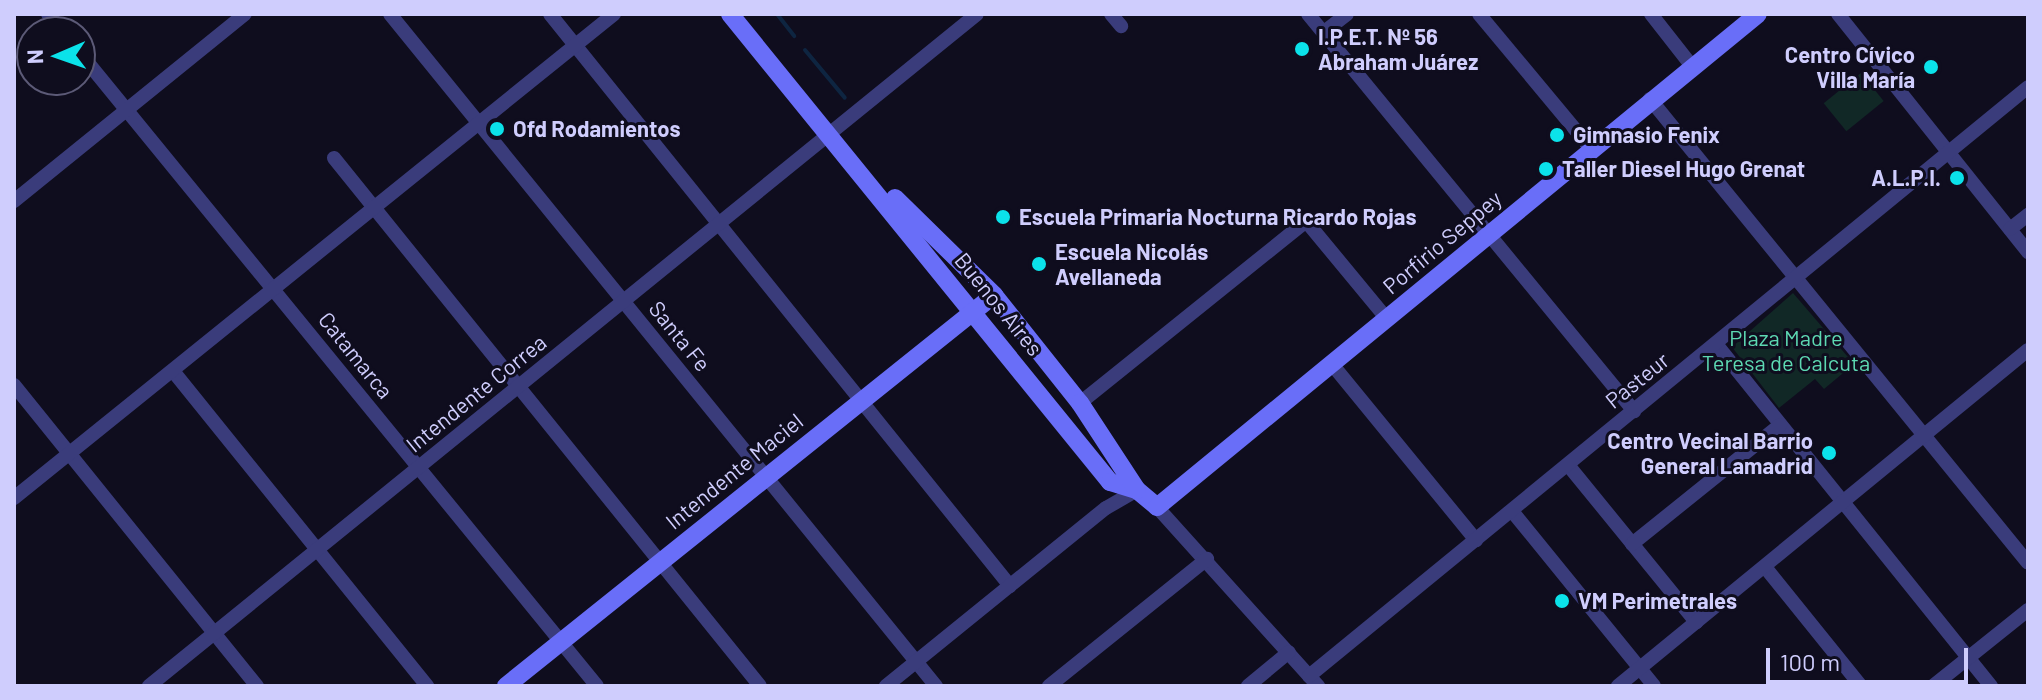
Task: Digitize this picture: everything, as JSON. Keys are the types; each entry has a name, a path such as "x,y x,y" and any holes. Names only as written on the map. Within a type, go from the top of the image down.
{"main road":[{"name":"Buenos Aires","path":"730,14 1110,482 1137,490"},
{"name":"Porfirio Seppey","path":"1157,507 1490,234 1590,147 1758,14"},
{"name":"Buenos Aires","path":"831,135 994,295 1080,403 1137,490 1157,507"},
{"name":"Intendente Maciel","path":"506,686 660,564 764,476 994,295"}],"street":[{"path":"14,201 245,14"},
{"name":"Santa Fe","path":"390,14 936,686"},
{"path":"550,14 1010,586"},
{"path":"14,498 372,206 614,14"},
{"name":"Intendente Correa","path":"149,686 977,14"},
{"path":"1111,14 1121,26"},
{"path":"1308,14 1634,411"},
{"path":"1324,32 1347,14"},
{"path":"1479,14 1590,147"},
{"path":"1651,14 1691,65"},
{"path":"1838,14 2028,252"},
{"name":"Catamarca","path":"96,73 597,686"},
{"name":"Pasteur","path":"1314,681 1476,540 2028,87"},
{"path":"1650,99 2028,563"},
{"path":"334,158 760,686"},
{"path":"2010,229 2028,215"},
{"path":"1080,403 1306,221 1387,319"},
{"path":"1716,344 1991,686"},
{"path":"1618,686 2028,350"},
{"path":"1331,363 1476,540"},
{"path":"173,371 427,686"},
{"path":"14,385 257,686"},
{"path":"1632,544 1780,425"},
{"path":"1568,465 1696,622"},
{"path":"886,686 1106,508 1137,490"},
{"name":"Buenos Aires","path":"1157,507 1314,681"},
{"path":"1512,511 1654,686"},
{"path":"1049,686 1207,559"},
{"path":"1765,567 1861,686"},
{"path":"1933,686 2028,610"},
{"path":"1248,686 1289,652"}],"green space":[{"path":"1861,73 1884,101 1846,131 1824,103"},
{"name":"Plaza Madre Teresa de Calcuta","path":"1793,293 1854,364 1824,389 1815,379 1779,408 1732,347"}],"waterway":[{"path":"777,14 794,36"},
{"path":"805,50 845,98"}],"place":[{"name":"I.P.E.T. Nº 56 Abraham Juárez","path":"1302,49"},
{"name":"Centro Cívico Villa María","path":"1931,67"},
{"name":"Ofd Rodamientos","path":"497,129"},
{"name":"Gimnasio Fenix","path":"1557,135"},
{"name":"Taller Diesel Hugo Grenat","path":"1546,169"},
{"name":"A.L.P.I.","path":"1957,178"},
{"name":"Escuela Primaria Nocturna Ricardo Rojas","path":"1003,217"},
{"name":"Escuela Nicolás Avellaneda","path":"1039,264"},
{"name":"Centro Vecinal Barrio General Lamadrid","path":"1829,453"},
{"name":"VM Perimetrales","path":"1562,601"}]}
